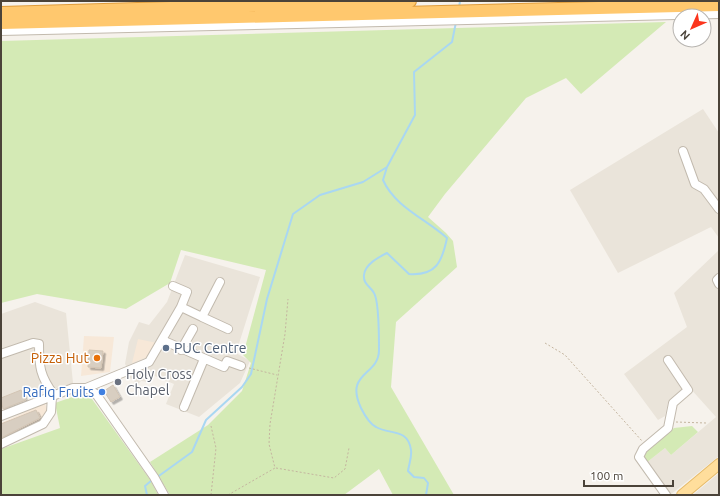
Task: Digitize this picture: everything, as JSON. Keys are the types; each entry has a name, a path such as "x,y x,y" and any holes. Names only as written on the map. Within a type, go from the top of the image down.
{"highway":[{"path":"1,23 12,17 410,1"},
{"path":"12,17 719,5"}],"main road":[{"path":"682,495 719,464"}],"street":[{"path":"1,31 12,17 204,1"},
{"path":"1,7 12,17 719,14"},
{"path":"683,151 695,184 704,189 719,209"},
{"path":"719,278 717,280 719,284"},
{"path":"202,317 220,282"},
{"path":"1,416 73,388 86,388 149,362 181,307 187,292 173,286"},
{"path":"181,307 228,329"},
{"path":"181,350 192,329"},
{"path":"162,340 181,350 224,367 227,361 241,366"},
{"path":"1,354 33,343 39,344 39,368 44,381 53,395 51,412 43,424 1,444"},
{"path":"184,407 204,359"},
{"path":"666,495 639,457 640,453 646,446 668,428 673,403 688,390 668,360"},
{"path":"86,388 96,394 155,479 164,495"}],"path":[{"path":"275,468 269,444 270,424 285,334 288,299"},
{"path":"545,343 565,355 646,446"},
{"path":"241,366 277,376"},
{"path":"670,422 706,423"},
{"path":"211,426 216,448 211,495"},
{"path":"228,495 275,468 334,478 345,469 349,448"}],"shaded area":[{"path":"703,109 719,133 719,238 711,227 618,273 570,190"},
{"path":"719,250 719,456 670,495 646,463 665,448 671,455 716,417 689,387 668,402 665,416 658,420 624,374 687,327 674,293"},
{"path":"185,255 260,277 236,353 250,361 240,383 199,417 166,404 174,384 150,374 149,382 141,381 137,385 133,379 128,378 130,372 125,364 129,342 139,322 149,325 167,302"},
{"path":"35,302 66,313 73,383 31,396 3,411 1,409 1,314"},
{"path":"84,336 114,337 110,372 81,376"},
{"path":"138,339 157,343 150,356 132,363"},
{"path":"45,403 48,414 38,425 1,441 1,423"},
{"path":"719,473 719,495 694,495 694,494"}],"green space":[{"path":"666,22 581,94 566,78 526,98 445,194 428,217 453,241 457,267 396,322 391,387 454,495 393,495 379,469 344,495 170,495 150,462 208,425 242,391 251,363 243,355 266,270 181,250 170,283 126,309 37,294 1,303 1,41"},
{"path":"81,394 92,399 151,481 158,495 1,495 1,449 60,428 55,403"},
{"path":"692,426 698,432 671,455 665,448 646,463 641,455 674,428"}],"building":[{"path":"89,350 103,351 101,368 88,367"},
{"path":"113,385 120,397 111,402 104,391"},
{"path":"21,390 26,400 3,409 1,398"},
{"path":"36,410 40,418 1,438 1,424"}],"waterway":[{"path":"459,8 460,1"},
{"path":"426,495 428,483 424,478 414,477 408,471 411,450 406,438 398,433 381,429 372,424 365,416 357,396 359,381 374,365 378,358 379,350 376,297 367,285 364,275 367,267 373,261 387,253 409,274 426,273 432,270 443,254 447,238 395,198 383,180 387,167 415,115 414,72 452,42 456,22"},
{"path":"156,478 192,452 206,420 242,387 251,374 267,299 293,214 320,195 363,182 387,167"},
{"path":"147,495 145,486 152,480"}],"place":[{"name":"PUC Centre","path":"166,348"},
{"name":"Pizza Hut","path":"97,358"},
{"name":"Holy Cross Chapel","path":"118,382"},
{"name":"Rafiq Fruits","path":"102,392"}]}
